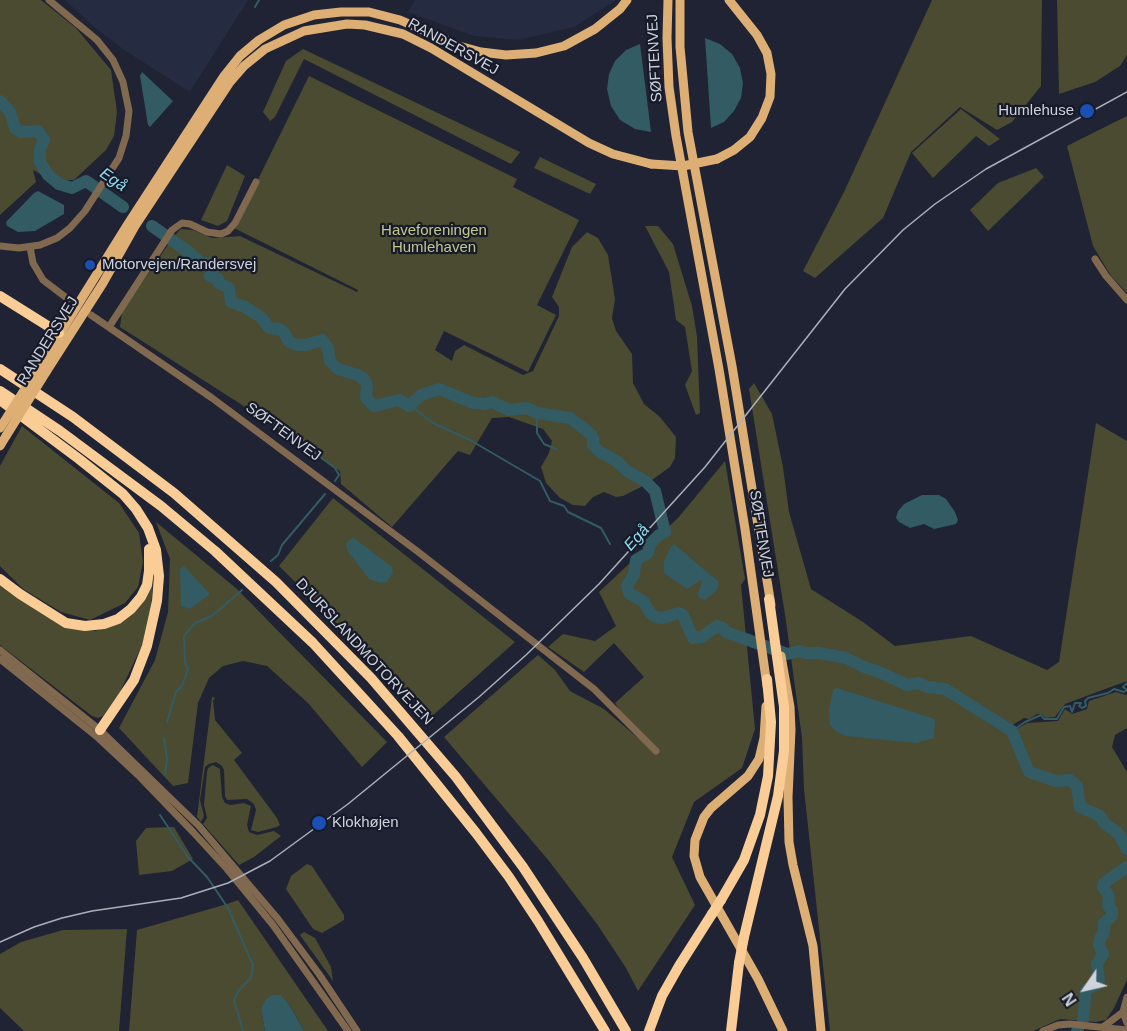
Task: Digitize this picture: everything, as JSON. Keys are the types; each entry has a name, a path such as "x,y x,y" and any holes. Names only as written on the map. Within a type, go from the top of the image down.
{"highway":[{"path":"0,296 64,336"},
{"name":"DJURSLANDMOTORVEJEN","path":"0,369 73,417 192,508 276,582 371,678 456,777 517,857 553,910 626,1031"},
{"name":"DJURSLANDMOTORVEJEN","path":"0,391 60,430 161,506 223,558 313,643 399,736 489,850 538,921 605,1031"},
{"path":"0,400 123,494 148,528 156,550 159,576 157,601 153,626 141,664 124,696 98,733"},
{"path":"0,579 66,622 86,627 118,619 131,609 147,585 150,552 133,511 109,483"},
{"path":"730,1031 744,937 774,817 782,773 784,682 769,599"},
{"path":"649,1031 653,1018 679,966 744,860 760,815 768,776 771,722 767,679"}],"main road":[{"name":"RANDERSVEJ","path":"0,446 3,432 224,76 240,56 259,40 284,25 314,15 369,12 400,20 459,46 481,52 506,55 536,53 564,46 595,29 620,9 627,0"},
{"name":"SØFTENVEJ","path":"668,0 669,77 676,136 719,369 767,679 764,738 759,759 748,776 711,808 704,817 695,840 694,856 700,877 758,979 783,1031"},
{"name":"SØFTENVEJ","path":"680,0 680,47 688,132 732,366 769,599"},
{"name":"RANDERSVEJ","path":"64,336 102,284 135,226 230,81 265,49 304,31 348,24 365,25 404,34 589,143 613,154 651,164 683,166 717,159 734,150 750,137 762,118 770,97 771,74 767,53 757,35 729,0"},
{"path":"784,682 791,730 788,797 789,842 813,946 821,1031"}],"street":[{"path":"0,246 30,247 50,241 70,228 101,187 119,158 126,136 129,111 123,82 113,60 98,40 49,0"},
{"path":"109,327 168,237 182,223 207,232 221,234 228,231 235,224 256,182"},
{"path":"30,247 33,263 43,280 68,299"},
{"path":"1095,260 1127,300"},
{"name":"SØFTENVEJ","path":"91,315 210,396 417,551 594,689 656,751"},
{"path":"0,650 168,794 233,864 278,919 319,974 357,1031"},
{"path":"0,659 98,733 227,868 273,925 348,1031"},
{"path":"1127,998 1123,1012 1127,1023"},
{"path":"1103,1027 1123,1012"},
{"path":"1043,1031 1058,1025 1070,1024 1127,1030"}],"shaded area":[{"path":"65,0 248,0 190,92 124,50"},
{"path":"415,0 616,0 574,27 518,40 474,36 408,12"},
{"path":"705,38 720,44 732,54 740,68 743,83 741,98 734,111 724,122 711,128"},
{"path":"640,44 651,132 635,129 620,120 611,106 607,89 609,74 615,61 626,50"},
{"path":"142,72 173,101 150,127 140,76"},
{"path":"38,191 64,205 64,214 35,231 18,232 7,226 6,222"},
{"path":"922,495 939,495 946,499 955,512 958,520 956,524 934,529 924,524 910,528 899,522 896,518 898,511 904,504"},
{"path":"354,538 392,567 393,572 387,582 381,583 369,579 347,550 346,544"},
{"path":"674,544 719,582 717,590 705,600 699,598 698,593 701,580 687,589 664,573 664,561"},
{"path":"184,566 210,594 190,609 181,606 180,569"},
{"path":"837,688 935,719 934,738 916,743 846,736 837,732 830,725 829,710 833,690"},
{"path":"272,995 281,995 304,1031 265,1031 261,1009 266,999"}],"green space":[{"path":"0,0 41,0 76,28 111,70 117,112 114,136 106,150 74,180 51,180 33,170 36,182 0,215"},
{"path":"932,0 1042,0 1041,86 1012,122 997,130 960,107 911,152 883,218 815,278 803,271 844,192"},
{"path":"1057,0 1127,0 1127,55 1120,66 1095,82 1059,94"},
{"path":"303,49 520,152 511,164 304,59 275,117 270,121 263,112 286,61"},
{"name":"Haveforeningen Humlehaven","path":"309,76 517,179 513,187 579,220 537,305 556,315 528,372 444,331 435,350 452,361 455,351 464,345 523,375 533,371 559,316 559,307 552,297 572,247 587,232 598,238 608,255 615,299 612,318 616,331 632,354 633,383 644,404 660,417 676,437 675,458 670,467 645,485 623,496 616,497 604,492 593,497 585,506 573,505 560,498 546,483 541,467 549,453 552,441 543,429 509,417 492,418 470,455 458,451 392,527 341,484 340,471 120,327 122,312 181,229 193,230 212,238 240,236 357,292 358,290 234,228"},
{"path":"961,109 1000,139 989,146 976,136 933,178 912,153"},
{"path":"1127,116 1127,293 1111,276 1093,246 1067,146"},
{"path":"540,157 596,184 590,194 534,168"},
{"path":"227,165 245,176 227,221 218,226 201,220"},
{"path":"1036,168 1044,177 988,231 970,210 998,183"},
{"path":"645,226 658,226 673,244 692,306 697,336 700,413 696,415 685,385 692,371 685,327 676,320 669,272"},
{"path":"754,383 772,414 789,512 811,589 863,622 895,646 971,636 1047,670 1059,662 1096,423 1127,441 1127,681 1065,704 1055,717 1045,718 1042,714 1037,714 1029,719 1024,718 1011,726 947,688 918,681 909,682 863,665 851,656 809,650 810,655 849,660 906,687 917,685 928,690 939,690 983,714 1010,733 1027,723 1058,721 1065,709 1072,714 1087,709 1089,701 1116,692 1127,694 1127,728 1115,735 1112,747 1127,772 1127,980 1106,1020 1095,1022 1060,1019 1033,1031 830,1031 804,789 802,738 749,389"},
{"path":"22,426 119,503 139,533 143,562 138,587 125,603 90,620 61,612 23,589 0,566 0,466"},
{"path":"725,461 745,579 741,585 755,729 742,768 694,802 672,857 695,905 638,991 597,924 549,861 444,737 538,655 555,670 570,691 604,709 638,738 615,703 644,677 614,643 584,672 548,647 563,634 595,641 616,626 599,592 678,518"},
{"path":"333,498 515,642 431,717 279,566"},
{"path":"156,522 237,589 387,742 362,767 308,703 267,666 243,661 223,666 209,678 198,703 188,783 173,786 119,728 155,660 168,612 170,559"},
{"path":"153,576 151,613 145,639 120,692 103,716 98,718 92,716 0,645 0,583 81,629 95,631 109,626"},
{"path":"212,697 215,698 213,701 215,720 242,753 234,760 277,818 280,825 277,827 258,832 251,830 256,810 254,804 247,799 227,800 224,770 216,762 205,767 200,800 204,816 201,822 197,817"},
{"path":"213,765 220,769 222,797 225,803 230,805 244,803 251,806 247,825 249,832 257,835 274,831 281,836 254,857 239,865 203,824 207,818 204,805 207,772 208,768"},
{"path":"174,827 193,859 172,871 139,875 136,841 146,828"},
{"path":"307,864 312,866 344,915 344,920 322,933 313,929 286,889 291,876"},
{"path":"238,900 328,1031 304,1031 290,1006 281,996 272,995 261,1009 265,1031 129,1031 137,930"},
{"path":"127,929 119,1031 24,1031 0,1008 0,954 21,942 63,930"},
{"path":"304,932 315,938 331,967 333,981 300,935"}],"waterway":[{"path":"255,7 259,0"},
{"name":"Egå","path":"0,101 10,112 15,128 21,132 38,131 44,140 40,149 40,162 48,175 59,184 72,188 86,181 123,207"},
{"name":"Egå","path":"152,226 201,263 209,264 212,269 210,276 229,288 231,302 245,307 262,318 269,328 284,332 289,342 306,345 322,340 328,348 330,361 338,369 358,375 365,380 366,398 374,406 399,400 409,406 421,395 439,389 473,403 492,402 509,410 527,408 537,413 570,418 591,434 593,445 600,452 645,481 655,491 665,532 650,544 648,553 636,560 634,574 627,586 629,593 644,602 650,613 662,618 679,613 683,615 693,638 702,637 717,626 726,632 787,654 799,651 846,658 907,685 919,683 927,687 945,689 1012,731 1029,772 1056,781 1070,780 1077,786 1080,807 1100,816 1105,824 1118,833 1127,849"},
{"path":"248,404 335,468 339,475 335,481"},
{"path":"410,405 433,423 470,440 540,481 550,501 564,506 568,512 601,528 610,544"},
{"path":"537,413 537,433 544,444 556,449"},
{"path":"271,561 325,494"},
{"path":"167,722 176,692 182,686 188,669 185,662 184,636 195,623 212,616 242,590"},
{"path":"1012,731 1041,715 1044,719 1057,719 1064,707 1070,706 1072,712 1075,703 1081,703 1079,706 1082,708 1086,706 1085,701 1088,698 1108,693 1114,689 1124,692 1127,690 1123,687 1127,683"},
{"path":"164,738 167,759 165,774"},
{"path":"160,815 188,857 207,877 228,908 253,965 251,978 239,990 234,1000 243,1031"},
{"name":"Egå","path":"1083,1020 1086,990 1096,985 1099,979 1097,964 1103,954 1099,945 1104,932 1104,923 1112,916 1112,910 1108,906 1109,896 1103,887 1104,883 1127,867"}],"tram line":[{"path":"0,942 62,918 92,911 181,898 228,883 270,861 348,804 479,697 599,584 705,467 845,289 903,230 935,204 986,169 1127,92"}],"place":[{"name":"Humlehuse","path":"1087,111"},
{"name":"Motorvejen/Randersvej","path":"90,265"},
{"name":"Klokhøjen","path":"319,823"}]}
